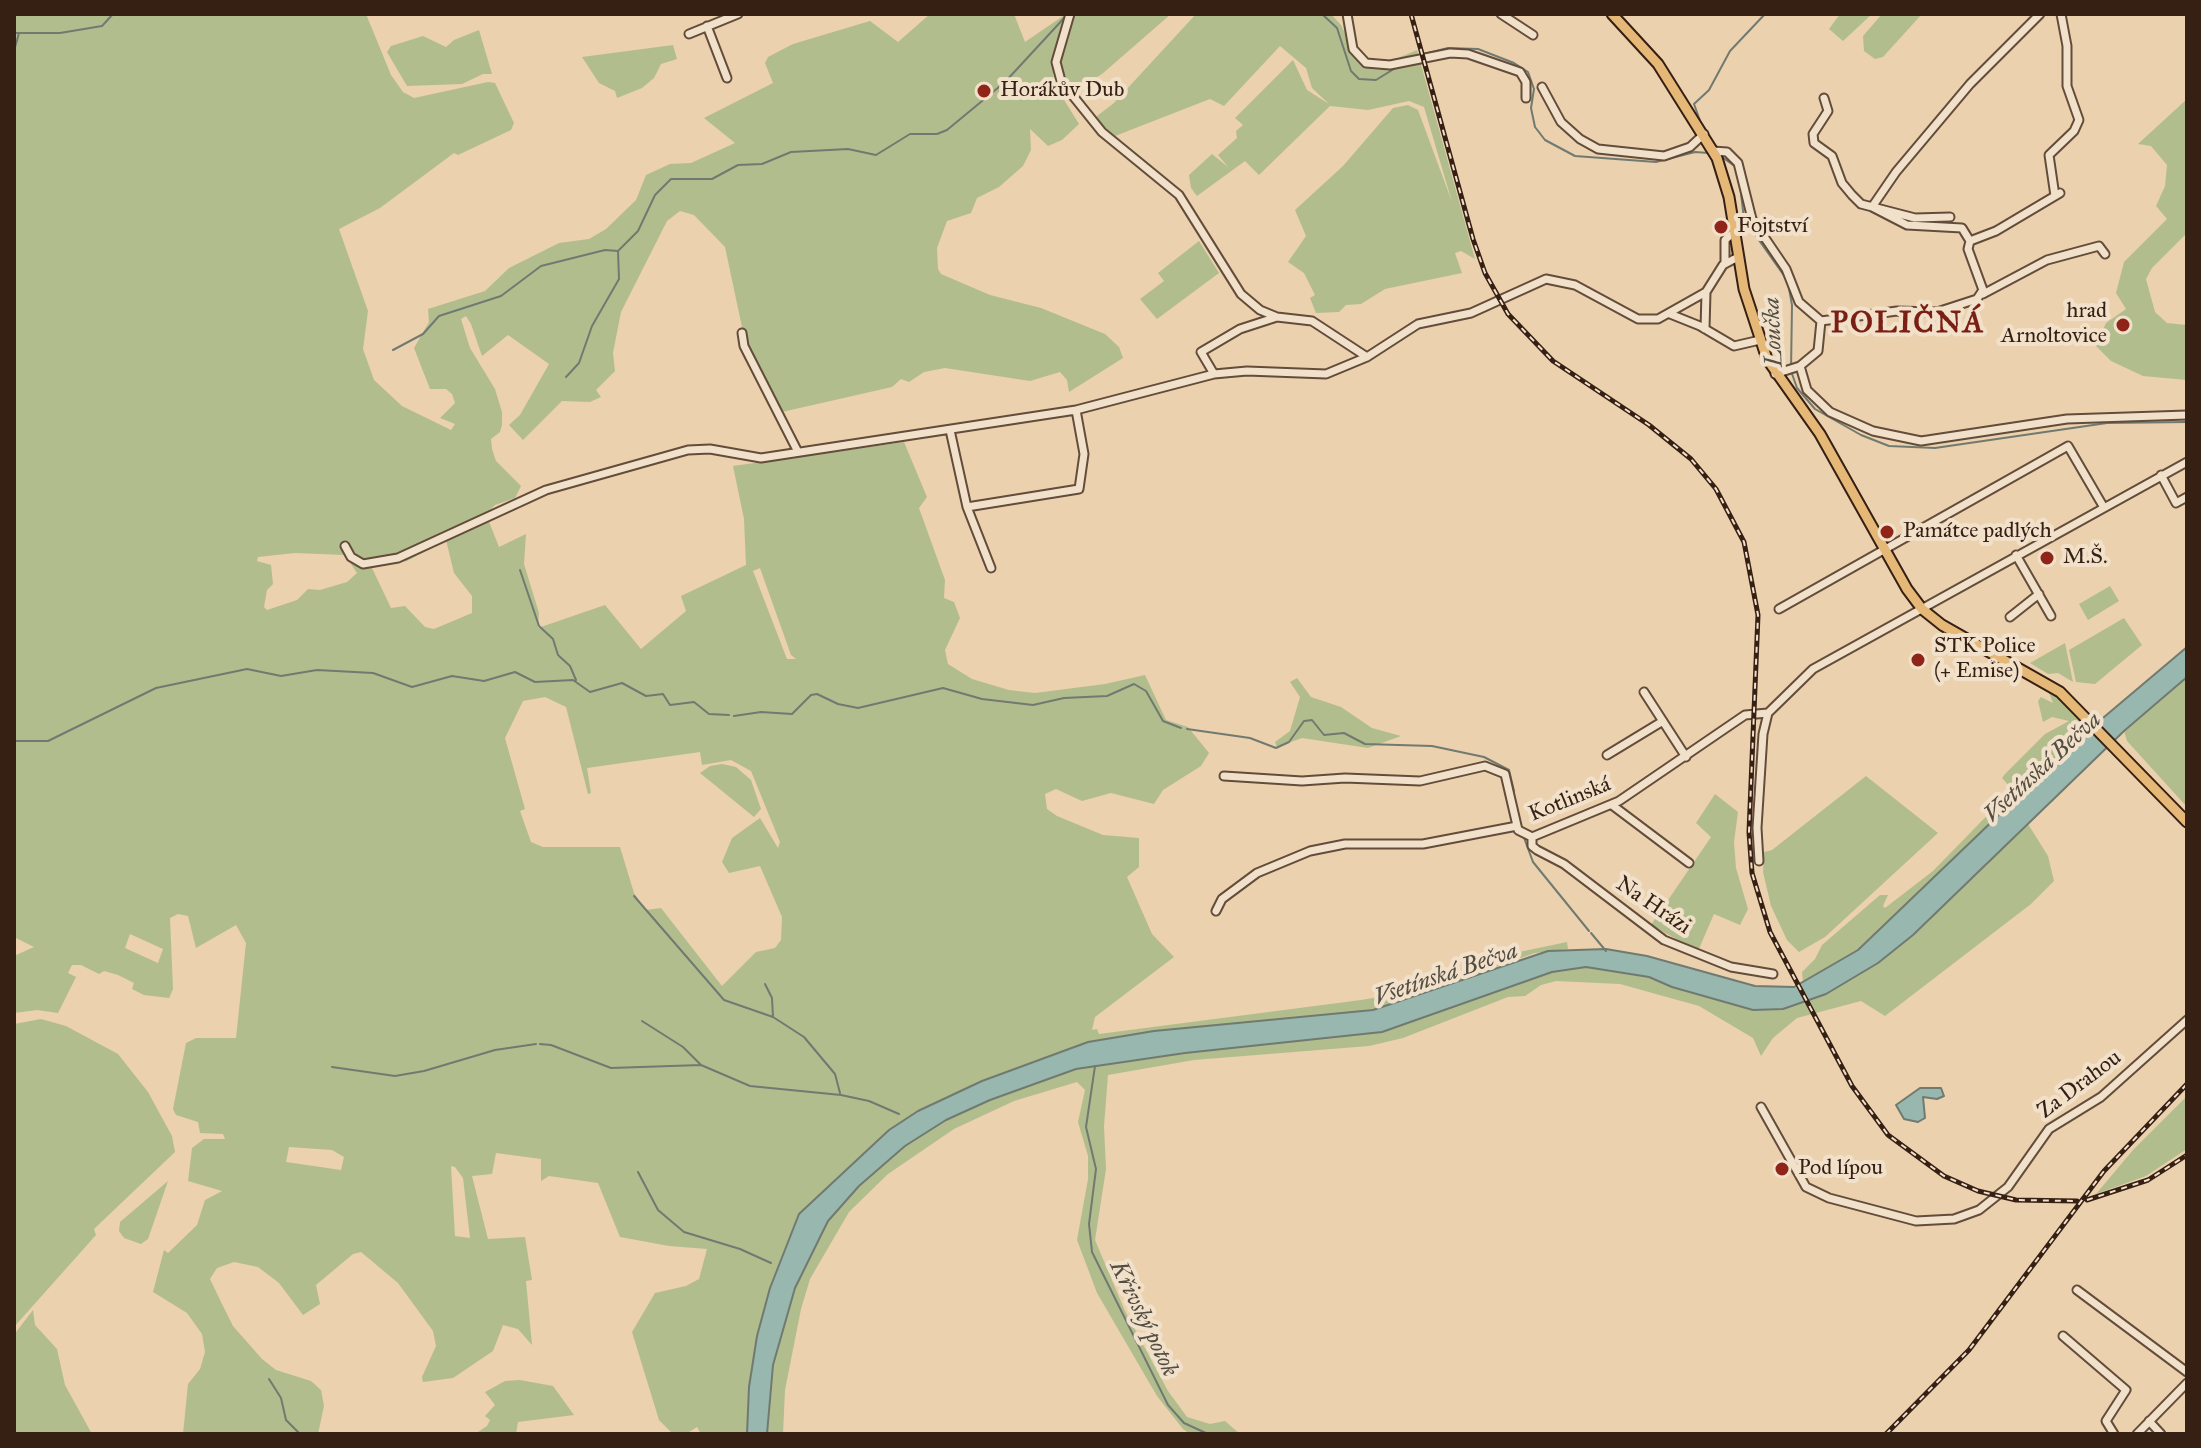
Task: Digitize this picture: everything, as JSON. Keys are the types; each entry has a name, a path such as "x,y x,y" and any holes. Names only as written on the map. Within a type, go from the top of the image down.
{"main road":[{"path":"1612,14 1660,66 1713,151 1727,185 1738,257 1760,340 1775,374 1816,428 1884,550 1922,609 1959,635 2054,687 2187,822"}],"street":[{"path":"689,34 738,14"},
{"path":"1070,14 1056,62 1061,81 1102,132 1179,195 1241,294 1260,310 1277,317 1312,321 1367,357"},
{"path":"1347,14 1353,49 1366,63 1390,65 1450,53 1468,54 1520,72 1526,82 1526,98"},
{"path":"1501,14 1533,35"},
{"path":"1872,207 1914,150 1970,84 2040,14"},
{"path":"1970,241 1996,231 2058,195 2049,155 2074,131 2079,120 2067,86 2067,46 2061,14"},
{"path":"707,26 727,78"},
{"path":"1542,87 1565,127 1598,149 1664,156 1690,147 1704,134"},
{"path":"1824,98 1828,111 1813,134 1814,143 1832,156 1842,183 1852,195 1907,225 1962,228 1970,241 1968,249 1983,294"},
{"path":"1713,151 1724,150 1738,163 1752,219 1786,269 1799,302 1821,321 1897,311 1937,312 1965,306 2047,260 2099,246 2105,254"},
{"path":"1872,207 1915,218 1950,217"},
{"path":"345,546 351,557 363,564 398,558 546,490 672,454 710,449 761,458 1076,410 1214,374 1247,371 1326,374 1367,357 1418,324 1471,313 1546,279 1575,285 1638,319 1658,319 1706,292 1725,262 1725,240 1734,232"},
{"path":"1725,262 1738,257"},
{"path":"1705,329 1706,292"},
{"path":"1670,314 1734,346 1760,340"},
{"path":"1214,374 1201,352 1240,329 1277,317"},
{"path":"1775,374 1818,351 1821,321"},
{"path":"742,333 744,346 798,452"},
{"path":"1793,367 1807,390 1830,412 1873,431 1921,441 2067,419 2187,415"},
{"path":"967,507 1079,489 1084,468 1076,410"},
{"path":"950,430 967,507 991,568"},
{"path":"1779,609 2068,446 2103,506"},
{"name":"Kotlinská","path":"1224,776 1302,781 1345,778 1420,781 1462,768 1485,766 1505,774 1524,833 1612,805 1745,715 1768,713 1808,673 2103,506 2187,462"},
{"path":"2161,475 2176,503 2187,497"},
{"path":"2016,555 2051,616"},
{"path":"2010,617 2039,594"},
{"path":"1644,692 1686,757"},
{"path":"1759,861 1757,828 1763,734 1768,713"},
{"path":"1607,755 1663,721"},
{"path":"1612,805 1689,863"},
{"path":"1216,911 1222,899 1245,881 1285,859 1330,846 1423,844 1524,833"},
{"name":"Na Hrázi","path":"1524,833 1535,848 1564,864 1664,940 1731,967 1773,974"},
{"name":"Za Drahou","path":"1761,1107 1806,1187 1855,1206 1920,1222 1962,1217 1989,1203 2020,1175 2049,1129 2101,1097 2187,1020"},
{"path":"2077,1290 2187,1372"},
{"path":"2063,1336 2126,1390 2106,1421 2114,1434"},
{"path":"2137,1434 2187,1383"},
{"path":"2149,1421 2161,1434"}],"green space":[{"path":"14,14 366,14 391,75 403,92 414,98 495,83 514,123 511,130 458,155 454,153 380,208 339,229 368,311 363,349 374,380 402,406 451,430 455,424 440,418 455,403 452,394 446,389 430,389 414,348 429,322 428,309 485,291 509,268 559,243 589,239 606,229 636,200 646,175 670,164 691,163 735,143 704,118 773,83 765,63 768,57 793,44 870,21 898,42 930,14 1014,14 1025,42 1066,14 1054,61 1053,82 1079,124 1062,140 1048,146 1030,129 1031,150 1023,166 999,187 977,198 971,213 947,221 937,248 938,269 941,274 990,295 1041,308 1105,334 1119,347 1123,358 1069,392 1067,380 1060,372 1030,381 945,368 924,372 909,382 901,379 892,387 782,412 746,346 725,247 694,215 680,211 667,221 621,312 613,353 615,371 596,390 601,397 590,402 562,401 523,440 509,425 520,415 549,364 508,335 482,356 471,324 466,316 461,319 470,348 495,389 502,412 500,432 491,439 496,461 521,486 515,498 495,505 486,514 499,547 526,534 524,564 539,613 538,628 605,605 641,649 686,611 681,596 746,565 744,519 733,466 904,442 927,497 919,508 945,580 944,598 954,602 960,618 945,650 948,664 972,679 1009,690 1035,693 1105,684 1145,675 1166,720 1188,727 1209,753 1201,766 1163,790 1154,804 1111,793 1082,801 1056,789 1045,794 1047,809 1057,816 1103,835 1139,838 1139,867 1127,877 1152,934 1174,957 1095,1017 1092,1030 1097,1029 1099,1034 1409,992 1500,956 1567,942 1568,949 1535,953 1373,1010 1154,1031 1088,1042 982,1081 918,1111 889,1130 799,1214 770,1288 757,1336 749,1387 747,1434 701,1434 697,1427 686,1434 673,1434 659,1420 632,1332 655,1293 686,1286 699,1279 707,1249 620,1237 598,1183 549,1176 541,1181 541,1159 496,1153 492,1174 472,1176 488,1239 525,1237 532,1280 526,1281 532,1345 518,1329 503,1325 493,1351 453,1378 423,1382 422,1377 436,1346 433,1331 398,1283 361,1252 353,1254 316,1285 320,1304 303,1315 279,1283 258,1267 234,1262 217,1268 210,1279 221,1302 233,1326 262,1359 276,1370 311,1381 321,1390 324,1406 318,1434 183,1434 188,1384 200,1369 205,1352 202,1334 187,1313 153,1292 164,1250 168,1253 197,1225 205,1200 222,1191 188,1181 192,1148 204,1139 225,1139 223,1134 200,1133 198,1122 176,1115 173,1109 186,1043 196,1038 236,1038 246,943 236,925 196,948 188,916 178,914 170,918 173,989 169,998 144,995 132,989 134,983 118,975 104,971 99,974 81,965 72,965 68,973 76,977 58,1013 37,1010 14,1013 14,956 34,947 14,937","holes":["446,540 454,573 472,596 472,613 434,629 425,627 405,606 391,608 372,568 407,561","295,553 345,555 357,573 347,582 320,590 308,589 297,600 267,610 264,607 267,590 273,584 271,565 257,561 258,557","760,568 791,655 796,659 787,659 753,571","545,697 566,707 588,794 591,793 587,768 700,752 702,765 731,760 751,771 780,842 778,848 760,818 732,838 722,862 729,873 760,866 782,917 781,940 775,948 756,952 722,986 661,908 646,910 634,893 620,847 543,847 531,842 520,811 525,809 505,738 523,701","130,934 163,949 158,963 125,948","289,1147 332,1150 344,1157 341,1170 286,1162","451,1166 463,1178 470,1238 455,1236"]},
{"path":"1071,14 1171,14 1102,74 1073,91 1059,67"},
{"path":"1196,14 1331,14 1341,25 1356,57 1379,66 1417,50 1475,259 1461,251 1455,253 1462,273 1385,289 1361,304 1346,305 1339,312 1316,313 1310,298 1315,295 1304,273 1288,262 1306,236 1295,210 1343,166 1393,108 1408,105 1418,110 1452,202 1424,107 1409,101 1368,110 1330,106 1259,175 1245,161 1197,196 1191,188 1189,175 1212,154 1228,167 1218,155 1237,138 1236,131 1243,125 1235,118 1293,60 1307,90 1329,104 1312,88 1306,68 1280,46 1224,106 1210,99 1115,136 1098,121 1097,116 1114,103"},
{"path":"1840,14 1872,14 1843,41 1829,29"},
{"path":"1882,14 1922,14 1883,57 1875,59 1864,51 1863,36"},
{"path":"479,30 492,74 483,74 462,84 407,86 387,52 391,46 423,36 446,47 454,40"},
{"path":"673,45 677,59 661,64 654,78 642,88 617,98 615,91 599,83 582,57"},
{"path":"2187,99 2187,233 2152,268 2146,279 2155,312 2167,323 2187,325 2187,380 2143,376 2111,361 2096,346 2106,323 2126,309 2116,293 2124,262 2167,219 2156,206 2165,186 2167,165 2151,146 2138,144"},
{"path":"1199,241 1219,273 1157,319 1140,299 1164,281 1158,273"},
{"path":"2110,586 2119,601 2088,620 2079,604"},
{"path":"2124,618 2142,645 2095,684 2076,682 2069,650"},
{"path":"2065,643 2073,682 2058,673 2048,674 2030,663"},
{"path":"2187,677 2187,807 2127,741 2124,731"},
{"path":"1297,678 1311,697 1341,707 1372,728 1401,736 1368,748 1302,738 1277,747 1275,742 1290,731 1300,697 1290,682"},
{"path":"2048,690 2058,695 2091,728 1858,950 1803,983 1802,972 1815,959 1822,945 1880,895 1888,895 1885,908 1933,871 2007,795 2011,788 2002,778 2005,774 2045,734 2069,721 2052,717 2043,722 2038,701 2041,697 2053,703"},
{"path":"722,764 736,767 751,780 761,809 754,817 700,773 710,766"},
{"path":"1866,776 1938,833 1825,937 1799,952 1787,940 1771,906 1763,872 1764,852 1772,850"},
{"path":"1715,794 1738,812 1734,842 1736,868 1748,909 1740,925 1714,914 1698,951 1651,925 1711,837 1696,823"},
{"path":"2028,824 2048,856 2054,881 2031,904 1885,1016 1861,1001 1797,1018 1773,1038 1761,1056 1753,1038 1699,1006 1620,984 1556,981 1541,985 1525,996 1508,997 1403,1038 1369,1046 1194,1060 1108,1075 1104,1126 1106,1169 1095,1240 1125,1311 1168,1391 1187,1417 1210,1424 1225,1421 1240,1434 1190,1434 1183,1429 1157,1396 1097,1293 1077,1240 1088,1179 1088,1156 1078,1122 1085,1090 1077,1082 1014,1101 954,1129 888,1174 849,1212 810,1279 801,1309 785,1390 783,1434 767,1434 773,1365 795,1288 828,1221 859,1186 905,1146 946,1120 990,1100 1076,1069 1185,1053 1382,1032 1552,972 1586,967 1650,977 1672,987 1753,1010 1783,1009 1826,994 1878,963 1913,935"},
{"path":"41,1019 66,1026 118,1054 148,1092 172,1136 175,1152 94,1229 96,1235 14,1327 14,1024"},
{"path":"2187,1096 2187,1149 2146,1176 2096,1194 2133,1150"},
{"path":"168,1181 148,1239 141,1244 124,1238 119,1231 120,1222"},
{"path":"33,1310 35,1325 57,1349 65,1385 92,1434 14,1434 16,1332"},
{"path":"520,1380 553,1386 574,1415 518,1422 516,1434 475,1434 487,1426 490,1420 485,1416 495,1405 485,1392 505,1381"}],"water":[{"path":"2187,647 2187,677 2124,731 1913,935 1878,963 1826,994 1783,1009 1753,1010 1672,987 1649,977 1586,967 1552,972 1382,1032 1185,1053 1076,1069 990,1100 946,1120 905,1146 859,1186 828,1221 795,1288 773,1365 767,1434 747,1434 749,1387 757,1336 770,1288 799,1214 889,1130 918,1111 982,1081 1088,1042 1154,1031 1373,1010 1548,951 1606,949 1647,956 1755,986 1794,987 1858,950 2078,739"},
{"path":"1920,1088 1941,1088 1944,1096 1937,1099 1923,1097 1925,1118 1918,1122 1904,1119 1896,1105"}],"waterway":[{"path":"14,33 60,33 102,26 113,14"},
{"name":"Loučka","path":"1322,14 1337,28 1351,71 1359,79 1376,80 1397,67"},
{"path":"1703,129 1694,104 1709,90 1730,51 1765,14"},
{"path":"566,377 579,363 592,326 619,279 618,251 638,231 655,195 671,179 712,179 738,165 762,164 791,152 848,149 876,155 910,134 937,134 947,130 1005,82 1066,16"},
{"path":"14,51 19,33"},
{"name":"Loučka","path":"1408,58 1448,48 1478,49 1514,63 1528,72 1534,89 1531,108 1535,127 1545,140 1575,156 1656,162 1695,152 1709,153"},
{"name":"Loučka","path":"1719,155 1736,167"},
{"name":"Loučka","path":"1740,185 1744,219 1785,277"},
{"path":"393,350 423,334 439,316 501,296 541,266 605,250 618,251"},
{"name":"Loučka","path":"1788,283 1792,305 1791,371 1797,388 1815,409 1861,435 1889,446 1935,448 2107,423 2187,422"},
{"path":"520,570 539,626 553,639 558,655 570,666 576,680"},
{"path":"14,741 48,741 156,688 247,669 281,676 317,670 373,673 412,687 452,676 484,681 515,672 535,682 573,680 590,692 622,683 646,696 663,694 670,705 694,702 709,714 729,715"},
{"path":"734,716 761,712 792,714 811,695 817,694 838,704 858,708 943,688 982,699 1033,705 1064,698 1107,696 1134,684 1146,691 1163,721 1181,728"},
{"path":"1187,729 1250,738 1276,748 1289,742 1304,721 1312,720 1324,735 1344,733 1365,744 1432,746 1484,757 1509,770 1514,791"},
{"path":"1523,835 1533,862 1589,931"},
{"path":"634,896 724,1000 773,1017 804,1037 835,1074 840,1093"},
{"path":"1591,933 1606,951"},
{"path":"765,984 772,998 773,1017"},
{"path":"642,1021 683,1047 701,1065"},
{"path":"332,1067 395,1076 424,1071 495,1050 536,1044"},
{"path":"540,1044 551,1045 611,1068 701,1065 750,1086 841,1095 869,1101 899,1114"},
{"name":"Křivský potok","path":"1095,1066 1086,1127 1096,1169 1089,1224 1092,1252 1168,1405 1184,1423 1208,1434"},
{"path":"638,1172 658,1210 684,1232 740,1249 771,1263"},
{"path":"269,1379 281,1398 286,1420 300,1434"}],"railway":[{"path":"1411,14 1473,239 1485,273 1508,314 1553,361 1649,425 1691,459 1716,489 1744,542 1758,615 1749,832 1752,873 1770,932 1852,1086 1888,1135 1944,1176 1978,1191 2016,1200 2077,1201"},
{"path":"1886,1434 1969,1350 2104,1171 2187,1084"},
{"path":"2087,1200 2148,1180 2187,1155"}],"place":[{"name":"Horákův Dub","path":"984,91"},
{"name":"Fojtství","path":"1721,227"},
{"name":"hrad Arnoltovice","path":"2123,325"},
{"name":"Památce padlých","path":"1887,532"},
{"name":"M.Š.","path":"2047,558"},
{"name":"STK Police (+ Emise)","path":"1918,660"},
{"name":"Pod lípou","path":"1782,1169"}],"district":[{"name":"POLIČNÁ","path":"1908,325"}],"water label":[{"name":"Vsetínská Bečva","path":"2043,768"},
{"name":"Vsetínská Bečva","path":"1446,975"}]}
